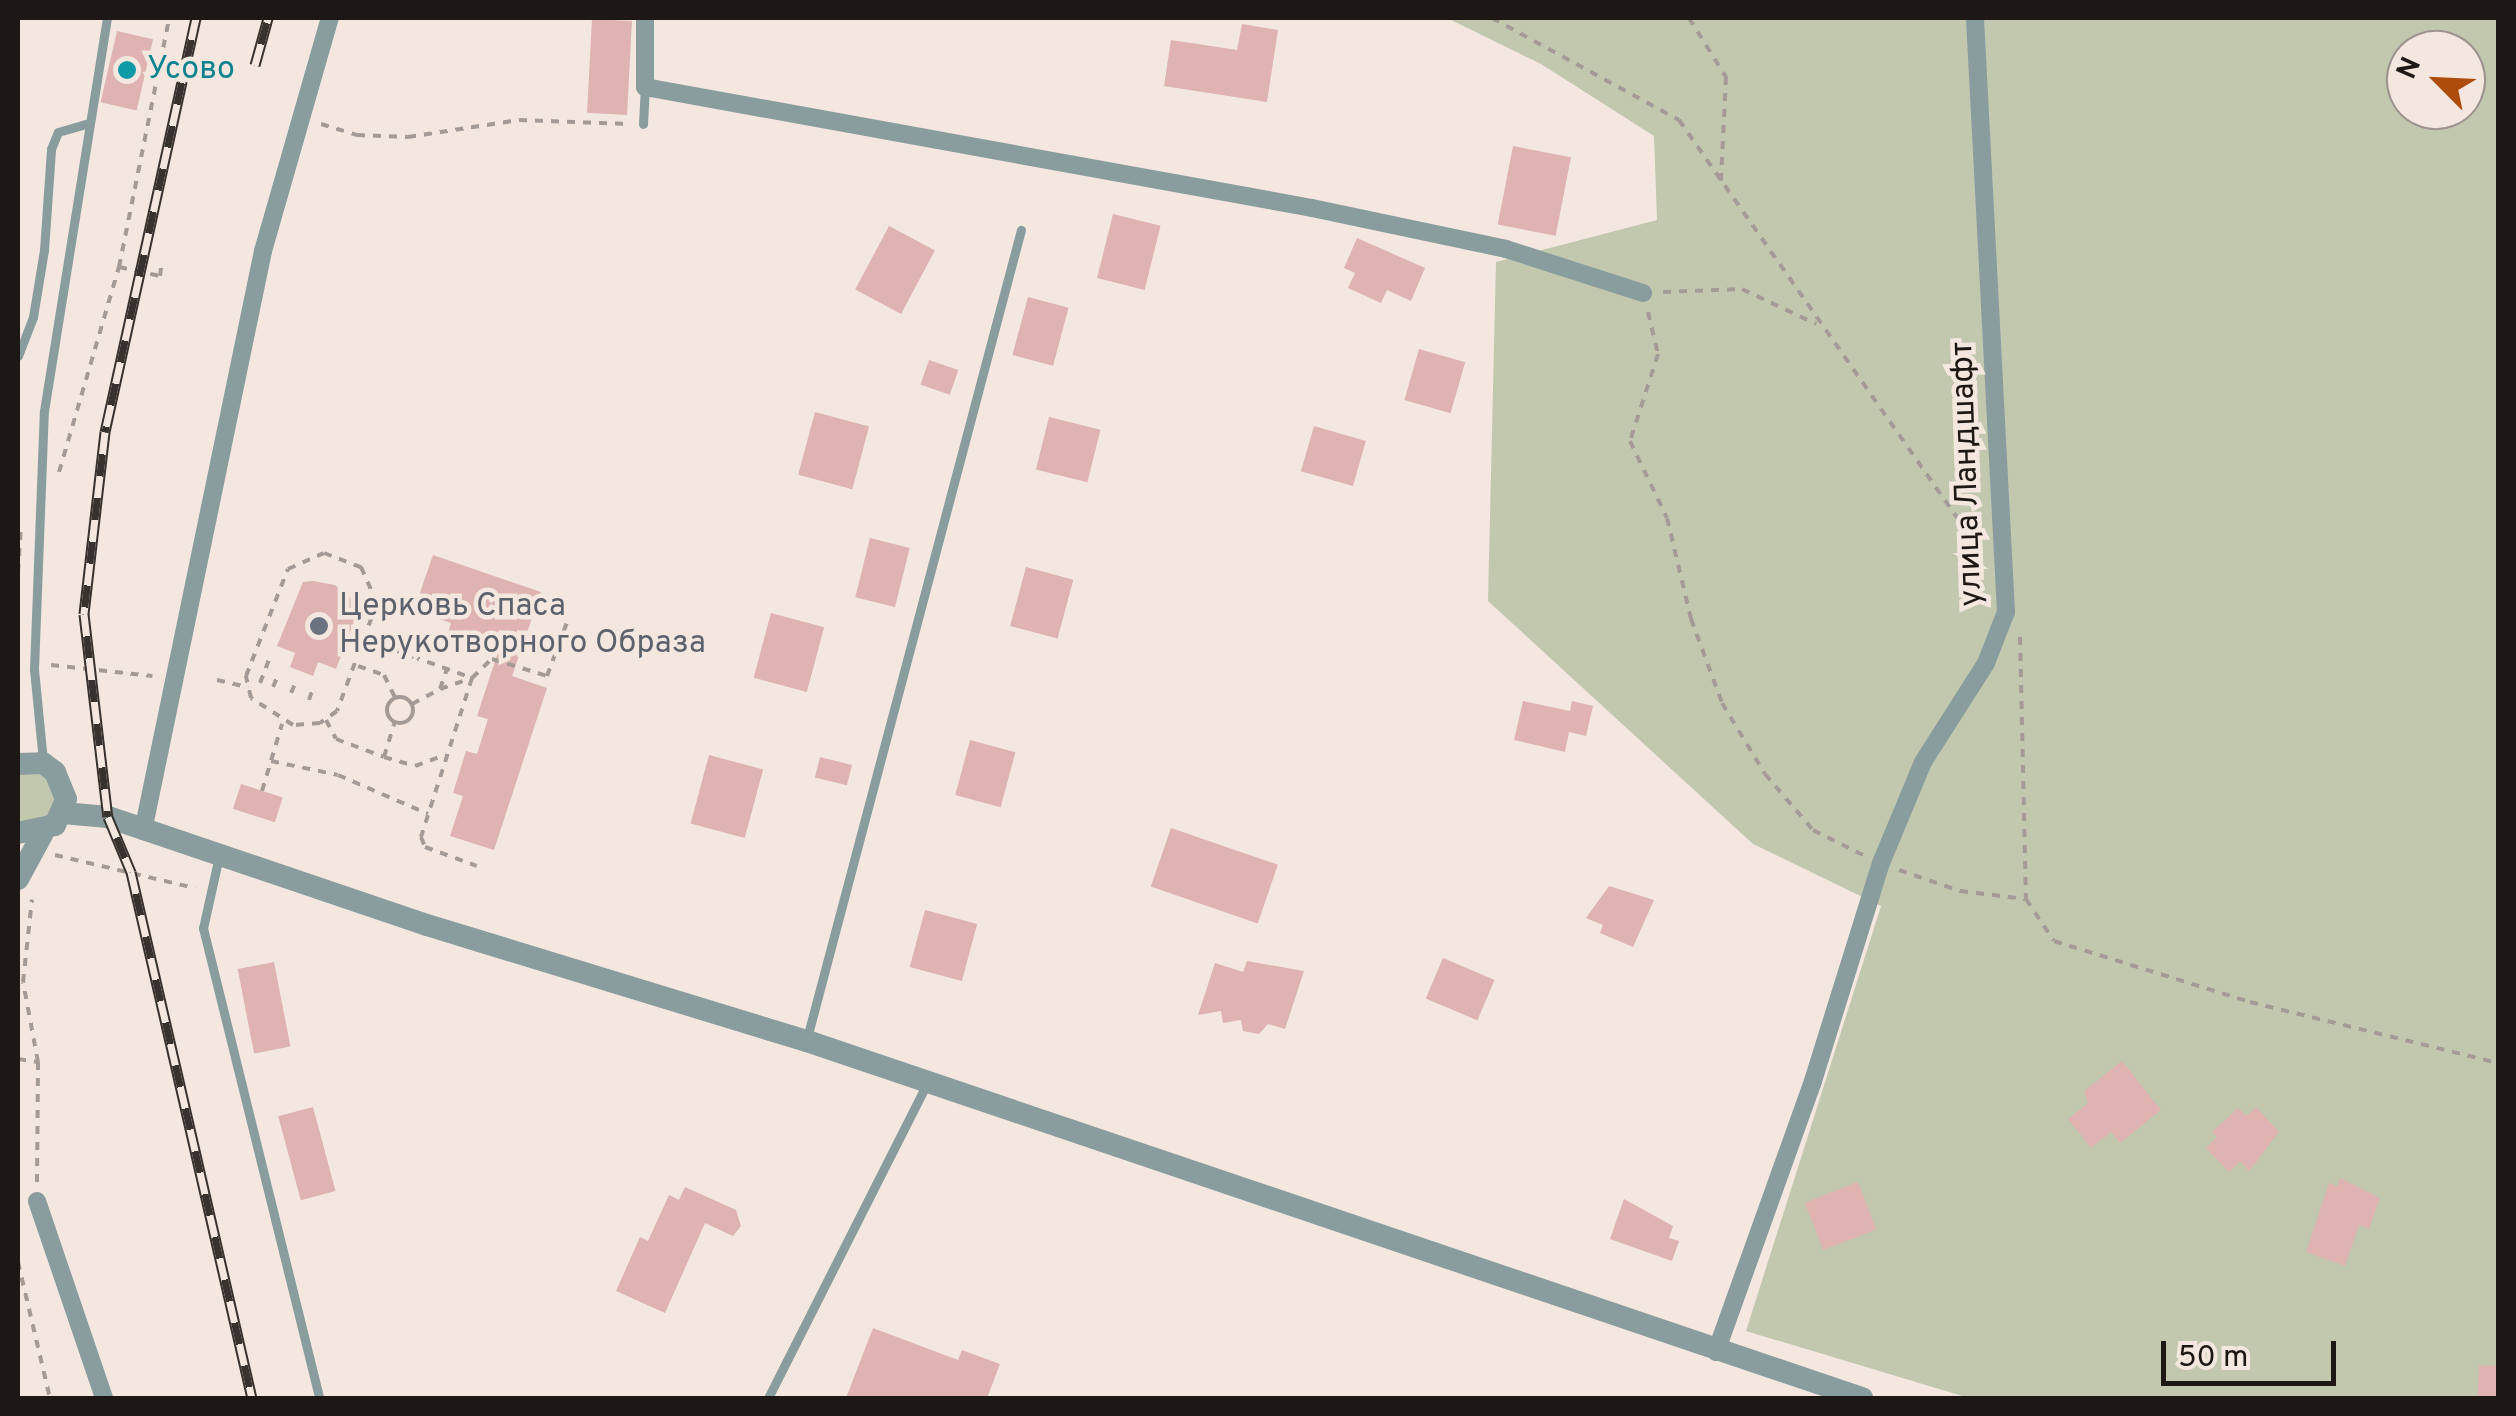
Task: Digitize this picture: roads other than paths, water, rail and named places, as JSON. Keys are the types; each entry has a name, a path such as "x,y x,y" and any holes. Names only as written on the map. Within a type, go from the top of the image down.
{"street":[{"path":"144,832 172,679 263,251 330,18"},
{"path":"645,18 645,87 1332,212 1506,249 1644,293"},
{"name":"улица Ландшафт","path":"1716,1352 1813,1081 1881,863 1924,762 1986,663 2008,589 1974,18"},
{"path":"25,884 44,842 63,813 63,784 26,759"},
{"path":"63,813 108,817 144,832 807,1040 1716,1352 1862,1398"},
{"path":"18,833 44,842"},
{"path":"37,1201 104,1398"}],"lane":[{"path":"26,759 34,670 44,411 107,18"},
{"path":"643,124 645,87"},
{"path":"18,356 33,317 44,250 51,149 58,132 70,123 90,123"},
{"path":"807,1040 1021,230"},
{"path":"210,853 203,928 319,1398"},
{"path":"768,1398 928,1081"}],"railway":[{"path":"196,18 105,432 84,614 108,817 131,872 252,1398"},
{"path":"255,65 268,18"}],"place":[{"name":"Усово","path":"127,70"},
{"name":"Церковь Спаса Нерукотворного Образа","path":"319,626"}]}
